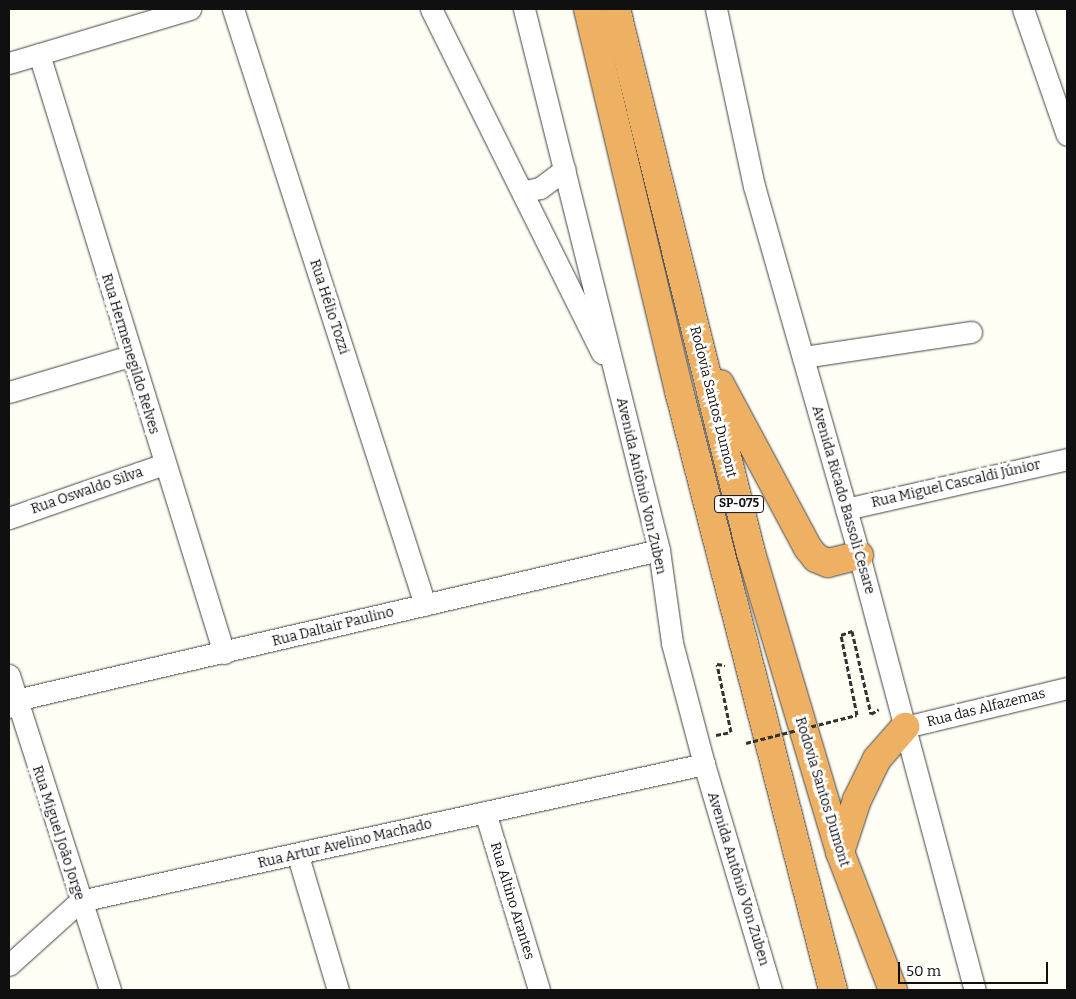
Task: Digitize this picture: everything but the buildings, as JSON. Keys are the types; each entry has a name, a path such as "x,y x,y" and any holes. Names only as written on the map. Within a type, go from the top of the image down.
{"highway":[{"name":"SP-075","path":"588,9 684,410 833,990"},
{"name":"Rodovia Santos Dumont","path":"616,9 751,553 840,852 892,990"},
{"path":"700,350 808,548 816,558 828,562 859,555"},
{"path":"840,852 857,800 877,759 905,727"}],"street":[{"path":"9,63 190,9"},
{"name":"Rua Hélio Tozzi","path":"233,9 425,605"},
{"path":"431,9 619,386"},
{"name":"Avenida Antônio Von Zuben","path":"524,9 659,550 672,643 704,764 771,990"},
{"name":"Avenida Ricado Bassoli Cesare","path":"716,9 754,186 859,555 975,990"},
{"path":"1023,9 1067,135"},
{"name":"Rua Hermenegildo Relves","path":"39,54 130,356 224,653"},
{"path":"522,192 540,188 565,169"},
{"path":"803,357 971,332"},
{"path":"9,392 130,356"},
{"name":"Rua Miguel Cascaldi Júnior","path":"846,509 1067,459"},
{"name":"Rua Oswaldo Silva","path":"9,518 164,464"},
{"name":"Rua Daltair Paulino","path":"12,704 659,550"},
{"name":"Rua Miguel João Jorge","path":"9,675 12,704 110,990"},
{"name":"Rua das Alfazemas","path":"905,727 1067,688"},
{"name":"Rua Artur Avelino Machado","path":"80,901 298,856 485,812 704,764"},
{"name":"Rua Altino Arantes","path":"485,812 539,990"},
{"path":"298,856 338,990"},
{"path":"9,965 80,901"}],"path":[{"path":"744,734 746,743 857,714 841,635 852,631 871,714 896,698"},
{"path":"698,738 731,732 717,664 725,664 728,673"}]}
